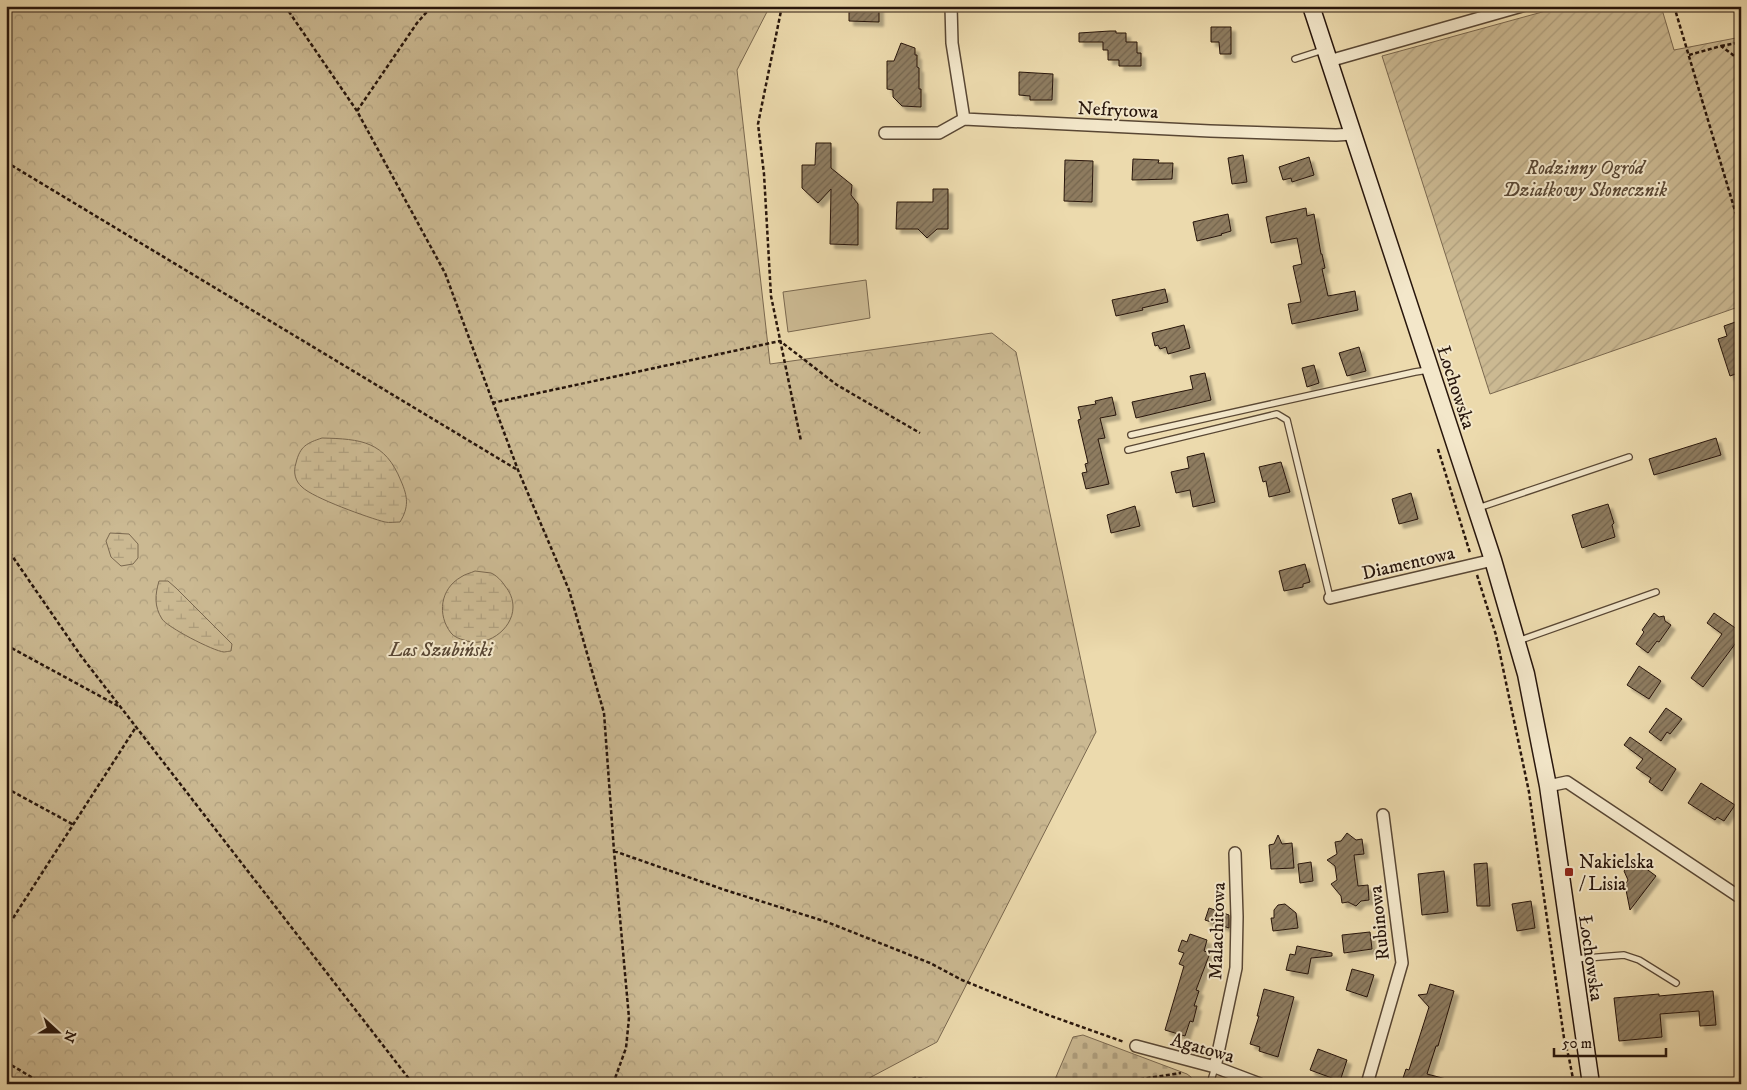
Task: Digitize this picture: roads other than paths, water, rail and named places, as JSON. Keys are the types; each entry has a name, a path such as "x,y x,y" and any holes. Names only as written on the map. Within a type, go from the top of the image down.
{"main road":[{"name":"Łochowska","path":"1311,6 1493,560 1526,674 1548,786 1572,959 1592,1081"}],"street":[{"path":"885,133 939,133 964,119 952,43 952,6"},
{"path":"1327,55 1522,6"},
{"name":"Nefrytowa","path":"964,119 1210,132 1353,134"},
{"name":"Diamentowa","path":"1330,598 1473,563 1493,560"},
{"path":"1548,786 1568,782 1741,898"},
{"name":"Rubinowa","path":"1367,1084 1402,963 1383,815"},
{"name":"Malachitowa","path":"1215,1067 1236,968 1235,853"},
{"name":"Agatowa","path":"1136,1046 1215,1067 1260,1084"}],"lane":[{"path":"1294,58 1327,55"},
{"path":"1131,435 1430,370"},
{"path":"1128,450 1278,414 1288,420 1330,598"},
{"path":"1476,508 1629,457"},
{"path":"1516,642 1656,592"},
{"path":"1572,959 1624,955 1640,960 1676,983"},
{"path":"1210,1084 1215,1067"}],"place":[{"name":"Nakielska / Lisia","path":"1569,872"}],"park label":[{"name":"Rodzinny Ogród Działkowy Słonecznik","path":"1585,178"},
{"name":"Las Szubiński","path":"441,649"}]}
